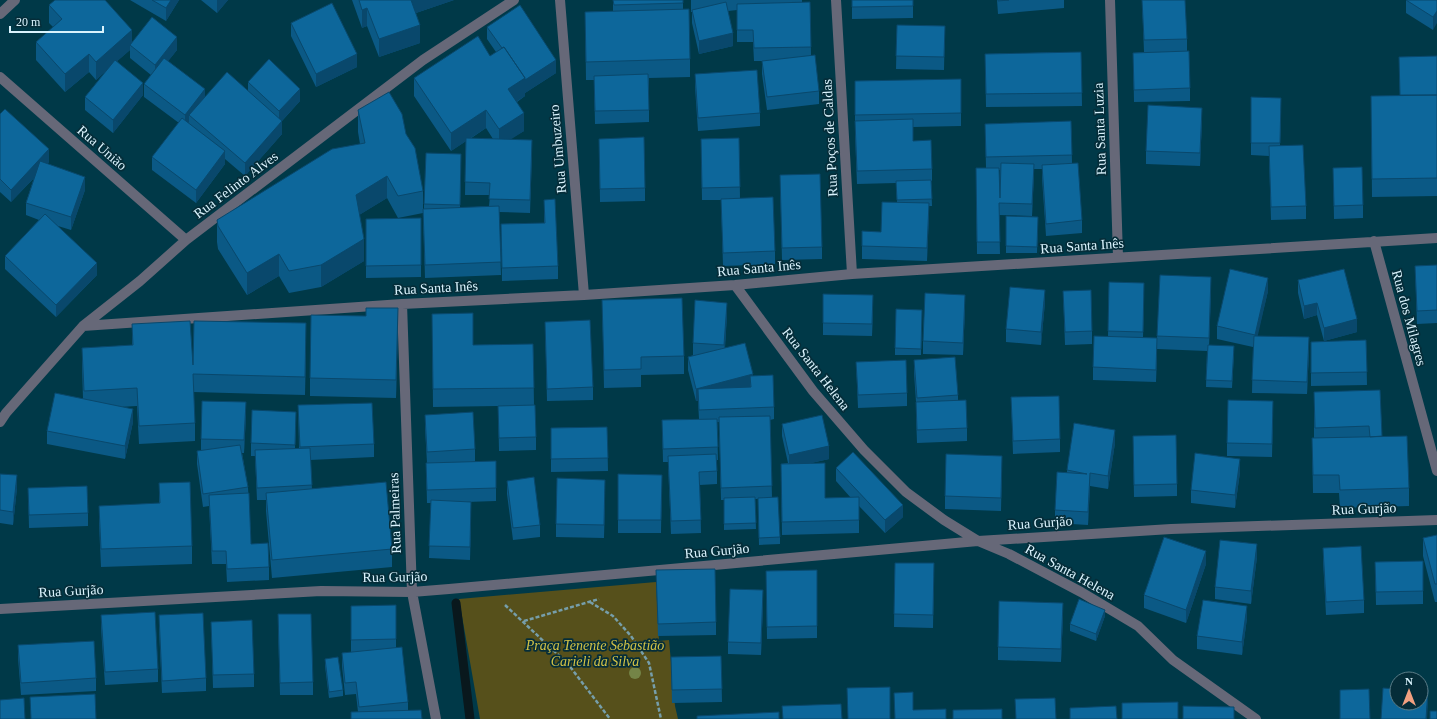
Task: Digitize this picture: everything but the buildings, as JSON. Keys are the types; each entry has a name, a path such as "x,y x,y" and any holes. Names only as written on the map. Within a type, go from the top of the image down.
{"street":[{"path":"0,14 15,0"},
{"name":"Rua Felinto Alves","path":"0,422 6,413 83,326 140,281 186,240 423,60 514,0"},
{"name":"Rua Umbuzeiro","path":"560,0 584,295"},
{"name":"Rua Poços de Caldas","path":"836,0 852,274"},
{"name":"Rua Santa Luzia","path":"1110,0 1118,257"},
{"name":"Rua União","path":"0,77 186,240"},
{"name":"Rua Santa Inês","path":"83,326 402,304 584,295 735,285 852,274 1437,238"},
{"name":"Rua dos Milagres","path":"1374,242 1437,471"},
{"name":"Rua Santa Helena","path":"735,285 813,391 864,450 906,492 944,520 978,541 1009,554 1138,626 1173,660 1256,719"},
{"name":"Rua Palmeiras","path":"402,304 412,592 436,719"},
{"name":"Rua Gurjão","path":"0,609 321,591 412,592 492,586 978,541 1171,529 1437,520"}],"path":[{"path":"492,586 495,596 568,664 610,719"},
{"path":"523,621 604,597"},
{"path":"589,602 613,616 631,636 650,663 661,719"}],"green space":[{"name":"Praça Tenente Sebastião Carieli da Silva","path":"656,582 659,641 669,640 675,706 678,719 480,719 459,599"}],"waterway":[{"path":"456,603 470,719"}]}
